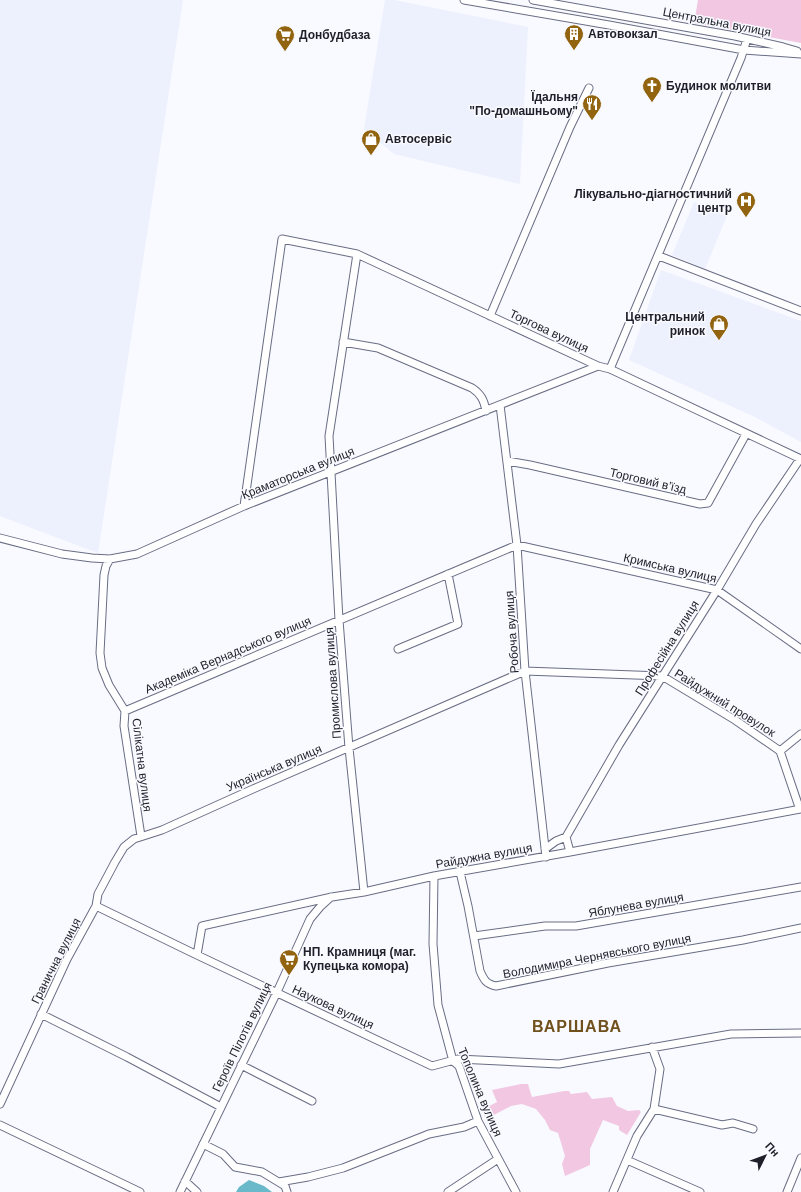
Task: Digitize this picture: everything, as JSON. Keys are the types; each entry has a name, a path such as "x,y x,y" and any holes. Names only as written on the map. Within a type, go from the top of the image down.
{"street":[{"name":"Центральна вулиця","path":"464,0 609,24 744,50 801,54"},
{"name":"Центральна вулиця","path":"533,0 735,36 783,47 801,54"},
{"path":"610,369 659,256 744,50 747,39"},
{"path":"490,316 570,127 589,88"},
{"name":"Торгова вулиця","path":"244,506 282,239 357,254 598,366 610,369 800,459"},
{"name":"Промислова вулиця","path":"357,254 329,436 339,620 349,748 364,892"},
{"path":"659,256 801,311"},
{"path":"343,342 378,348 472,388 480,394 486,411"},
{"name":"Краматорська вулиця","path":"0,538 62,554 92,558 110,560 137,554 244,506 598,366"},
{"name":"Робоча вулиця","path":"500,405 517,545 525,671 545,853"},
{"name":"Торговий в’їзд","path":"507,461 700,504 708,503 746,434"},
{"name":"Професійна вулиця","path":"566,837 619,745 717,590 756,524 800,459"},
{"name":"Кримська вулиця","path":"517,545 717,590 801,649"},
{"name":"Академіка Вернадського вулиця","path":"125,711 517,545"},
{"name":"Сілікатна вулиця","path":"110,560 106,566 104,575 100,653 102,668 109,685 125,711 124,726 141,836"},
{"path":"398,649 458,624 448,574"},
{"name":"Райдужний провулок","path":"525,671 662,676 735,720 780,751 798,804 801,808"},
{"name":"Українська вулиця","path":"141,836 162,830 525,671"},
{"path":"780,751 801,734"},
{"name":"Райдужна вулиця","path":"197,955 202,926 332,897 364,892 545,853 570,852 801,808"},
{"name":"Гранична вулиця","path":"0,1104 67,959 96,906 98,894 124,847 134,839 141,836"},
{"path":"545,853 556,840 566,837 570,852"},
{"name":"Володимира Чернявського вулиця","path":"460,872 480,971 484,980 490,985 496,986 608,963 743,940 801,928"},
{"name":"Тополина вулиця","path":"434,876 433,944 438,1005 453,1061 459,1066 478,1121 516,1192"},
{"name":"Яблунева вулиця","path":"474,936 545,926 576,926 801,886"},
{"name":"Героїв Пілотів вулиця","path":"180,1192 277,992 310,919 320,907 332,897"},
{"name":"Наукова вулиця","path":"96,906 432,1066 458,1059 559,1064 731,1034 801,1033"},
{"path":"41,1014 127,1057 221,1107"},
{"path":"614,1192 638,1136 654,1109 660,1069 652,1047"},
{"path":"241,1066 312,1101"},
{"path":"654,1109 722,1125 733,1123 753,1129"},
{"path":"279,1182 308,1178 343,1168 429,1134 464,1127 478,1121"},
{"path":"0,1125 140,1192"},
{"path":"203,1144 223,1154 235,1167 262,1172 285,1186 287,1192"},
{"path":"787,1192 801,1158"},
{"path":"448,1192 498,1159"},
{"path":"627,1160 700,1192"},
{"path":"185,1181 197,1192"}],"shaded area":[{"path":"0,0 183,0 98,553 0,516"},
{"path":"385,0 394,0 528,27 520,184 394,154 364,129"},
{"path":"698,0 801,0 801,43 694,23"},
{"path":"694,202 727,216 705,269 672,255"},
{"name":"Центральний ринок","path":"661,270 801,321 801,442 755,417 629,360"},
{"path":"528,1084 532,1097 564,1091 569,1091 571,1094 587,1092 592,1099 612,1097 617,1106 628,1111 639,1110 641,1112 627,1135 619,1130 619,1126 603,1120 590,1149 590,1165 565,1176 562,1164 565,1156 558,1133 550,1130 545,1120 536,1109 522,1104 511,1106 486,1119 482,1110 497,1102 492,1090"}],"water":[{"path":"249,1180 264,1186 272,1192 236,1192 239,1187"}],"place":[{"name":"Автовокзал","path":"574,51"},
{"name":"Донбудбаза","path":"285,52"},
{"name":"Будинок молитви","path":"652,103"},
{"name":"Їдальня \"По-домашньому\"","path":"592,121"},
{"name":"Автосервіс","path":"371,156"},
{"name":"Лікувально-діагностичний центр","path":"746,218"},
{"name":"Центральний ринок","path":"719,341"},
{"name":"НП. Крамниця (маг. Купецька комора)","path":"289,976"}],"district":[{"name":"ВАРШАВА","path":"577,1026"}]}
